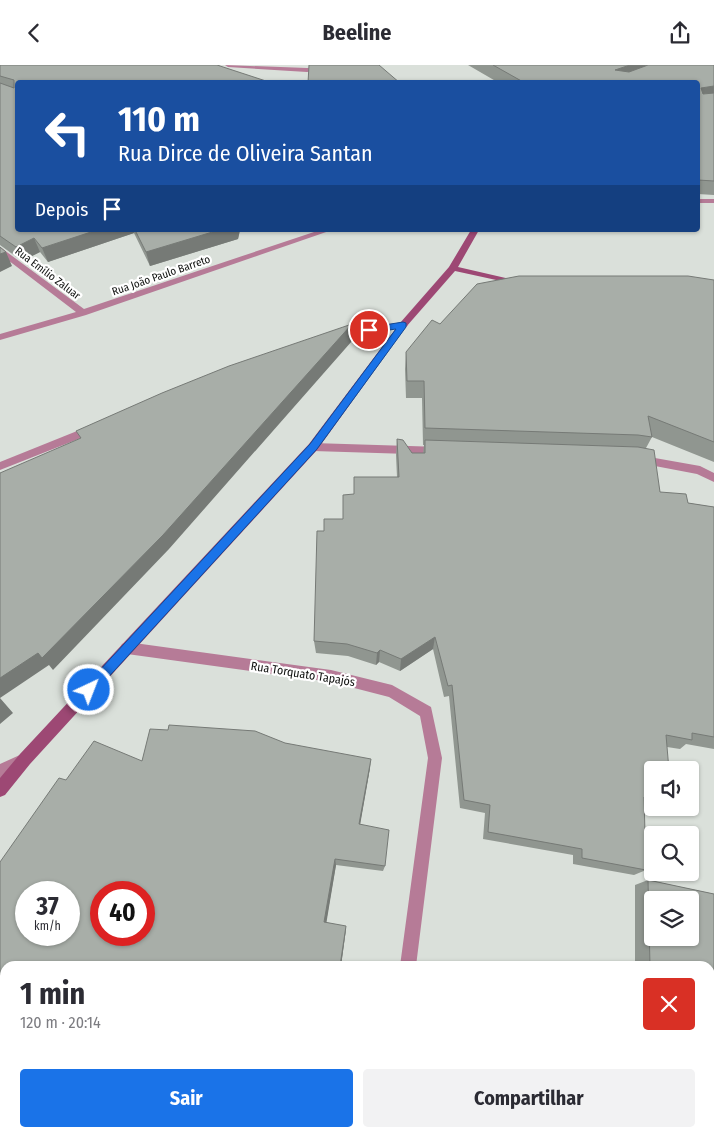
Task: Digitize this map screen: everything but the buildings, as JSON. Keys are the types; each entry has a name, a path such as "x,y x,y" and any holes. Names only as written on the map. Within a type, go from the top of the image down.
{"street":[{"path":"228,65 307,70 354,65"},
{"path":"700,201 714,201"},
{"name":"Rua João Paulo Barreto","path":"0,337 83,313 322,232"},
{"path":"0,790 25,759 313,447 403,325 453,268 473,232"},
{"name":"Rua Emílio Zaluar","path":"0,250 83,313"},
{"path":"453,268 501,281 527,284"},
{"path":"328,336 403,325"},
{"path":"0,467 100,426"},
{"path":"313,447 452,451"},
{"path":"630,457 700,470 714,478"},
{"name":"Rua Torquato Tapajós","path":"128,648 331,676 392,691 426,712 435,758 409,961"},
{"path":"0,772 25,759"}],"route":[{"path":"89,690 313,447 403,325 369,330"}]}
